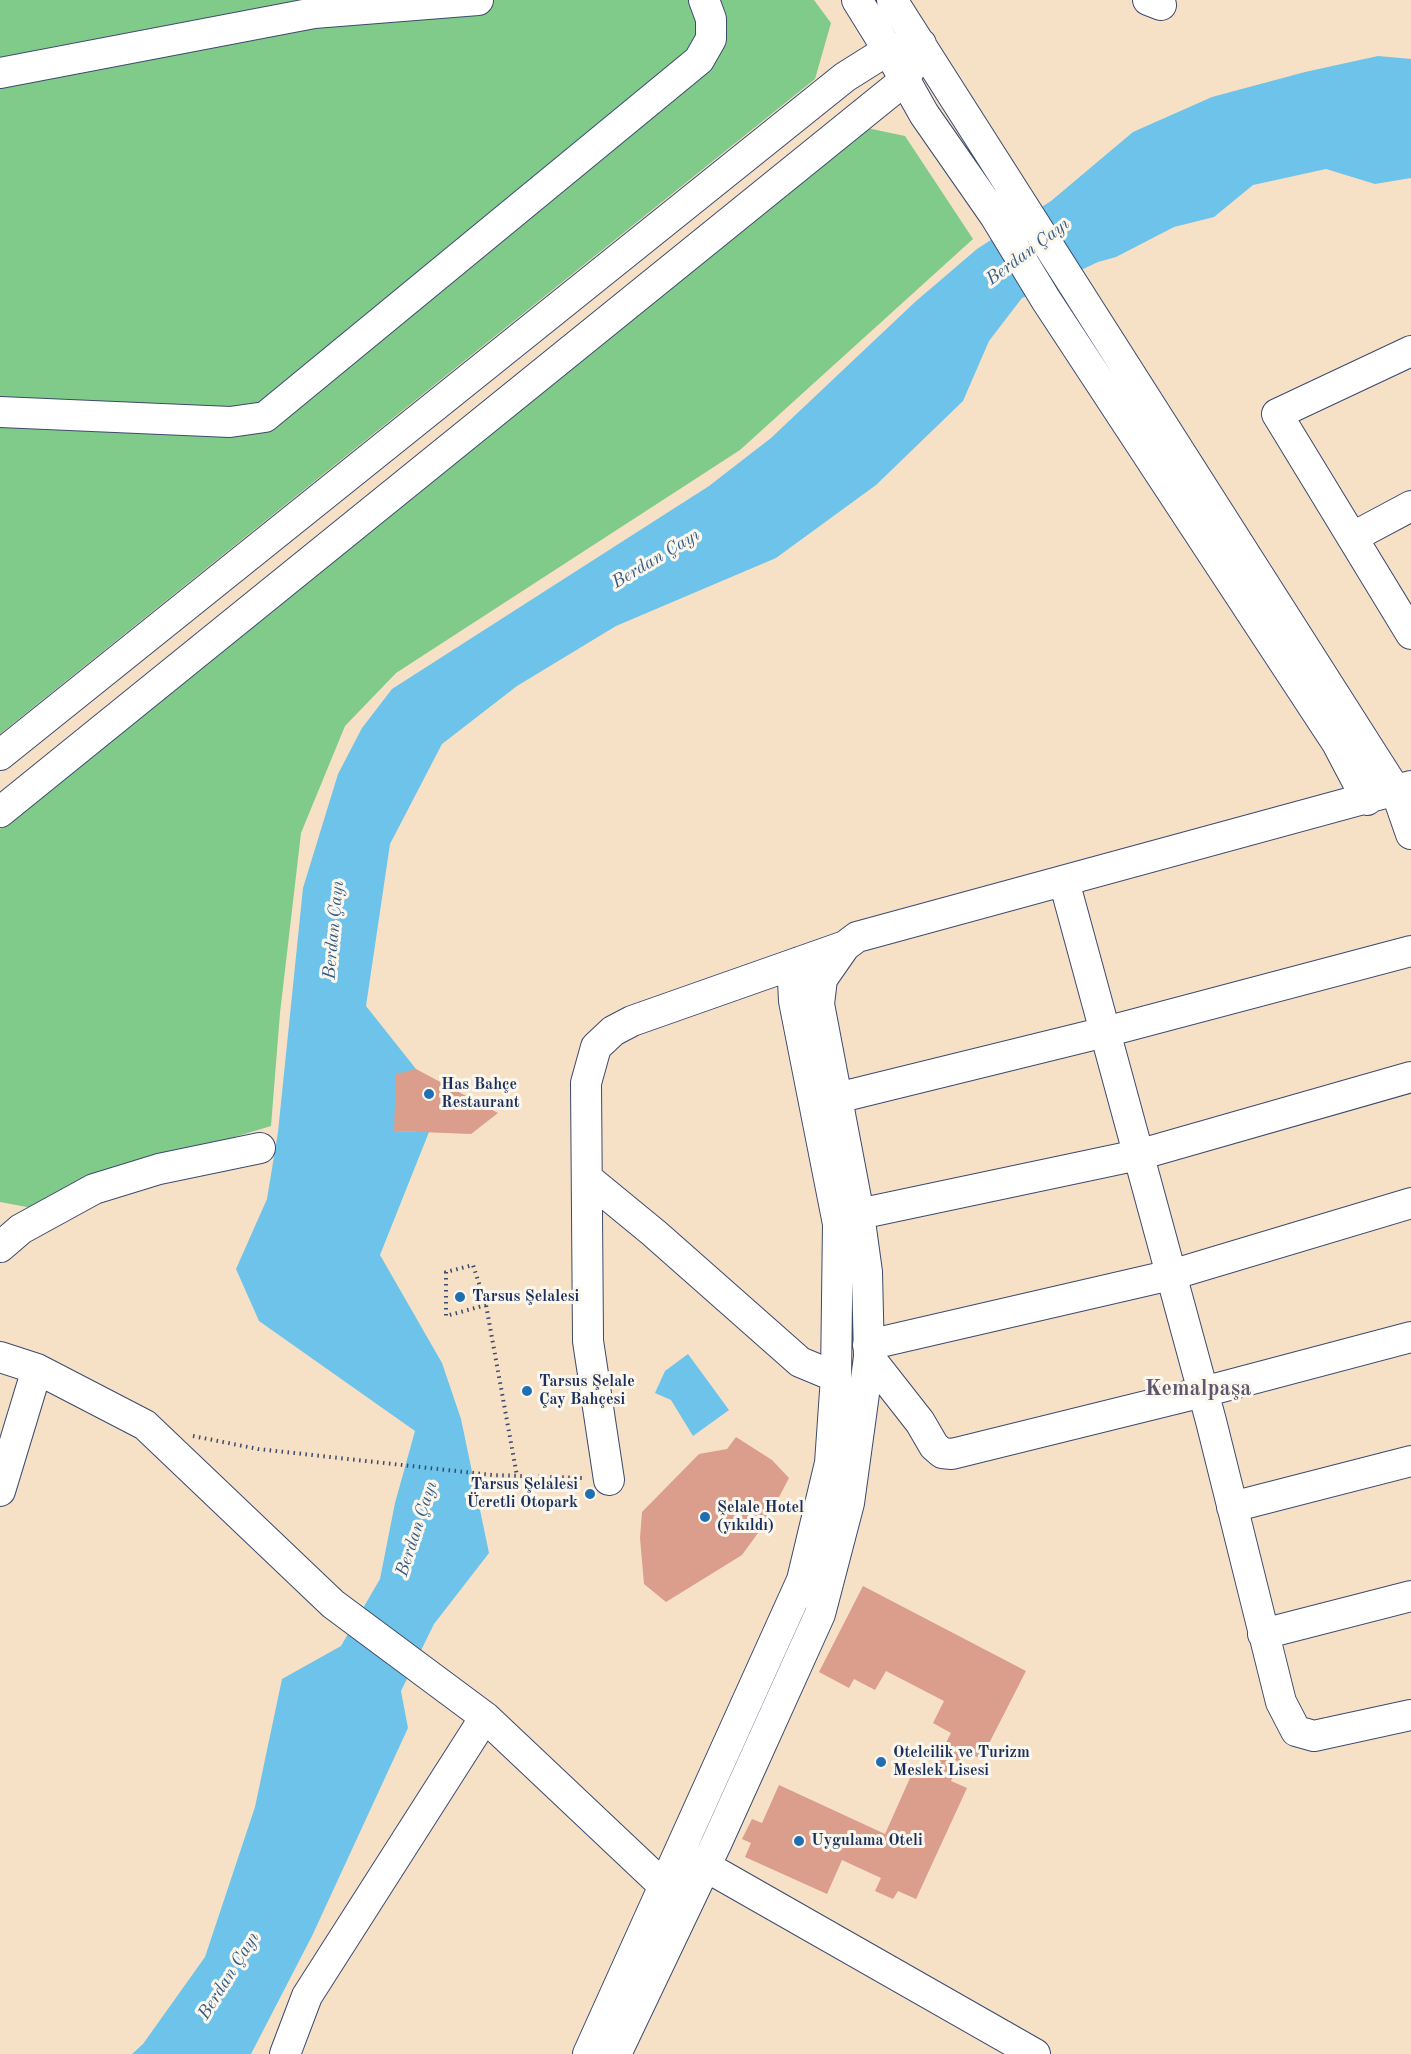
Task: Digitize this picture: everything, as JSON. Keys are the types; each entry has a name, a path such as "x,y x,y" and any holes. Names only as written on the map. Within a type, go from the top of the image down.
{"street":[{"path":"0,73 315,13 478,0"},
{"path":"0,412 230,422 265,417 699,60 711,39 711,20 704,0"},
{"path":"857,0 924,114 995,216 1046,300 1337,742 1366,800"},
{"path":"892,0 1073,287 1404,788 1411,834"},
{"path":"0,755 835,84 888,50 921,44"},
{"path":"0,812 905,80 921,44"},
{"path":"1411,351 1277,414 1411,634"},
{"path":"1353,537 1411,506"},
{"path":"609,1480 588,1341 586,1083 596,1047 613,1031 632,1020 844,946 857,937 1404,788"},
{"path":"1065,881 1203,1392 1281,1702 1296,1731 1314,1736 1411,1715"},
{"path":"616,2054 820,1614 849,1503 869,1351 867,1272 859,1214 819,1004 822,979 844,946"},
{"path":"837,1098 1106,1032 1411,951"},
{"path":"588,2054 802,1580 830,1462 836,1377 838,1224 794,1001 793,980 799,962"},
{"path":"859,1214 1138,1155 1411,1077"},
{"path":"0,1247 21,1229 94,1189 159,1169 260,1148"},
{"path":"587,1178 654,1233 800,1362 836,1377"},
{"path":"869,1351 1171,1275 1411,1203"},
{"path":"869,1351 920,1422 934,1446 942,1453 952,1454 1203,1392 1411,1337"},
{"path":"0,1358 37,1369 145,1425 333,1604 485,1717 664,1886"},
{"path":"0,1491 37,1369"},
{"path":"1232,1507 1411,1461"},
{"path":"1263,1634 1411,1596"},
{"path":"285,2054 307,1996 485,1717"},
{"path":"705,1866 1035,2054"}],"path":[{"path":"486,1305 446,1316 446,1272 473,1265 486,1305 517,1476"},
{"path":"190,1435 258,1449 492,1475 609,1480"}],"green space":[{"path":"0,0 814,0 831,23 815,79 0,734"},
{"path":"867,128 905,136 973,239 740,450 396,673 345,726 301,833 280,1013 271,1126 165,1158 32,1208 0,1202 0,829"}],"water":[{"name":"Berdan Çayı","path":"1378,56 1411,59 1411,178 1375,184 1326,169 1253,185 1214,217 1174,227 1116,257 1098,262 1022,298 989,341 963,401 876,485 776,558 616,626 517,686 442,744 390,844 366,1006 416,1069 394,1131 429,1132 380,1255 442,1363 461,1419 489,1553 434,1624 401,1691 408,1728 312,1936 251,2054 132,2054 143,2044 205,1957 255,1807 282,1679 341,1646 380,1579 395,1503 415,1431 259,1321 236,1269 267,1199 278,1132 303,888 338,774 362,728 392,689 709,486 771,438 915,302 977,249 1051,201 1133,132 1212,97 1305,72"},
{"path":"688,1354 729,1410 693,1436 671,1400 655,1393 665,1371"}],"building":[{"name":"Has Bahçe Restaurant","path":"416,1069 498,1113 471,1134 394,1131 396,1074"},
{"name":"Şelale Hotel (yıkıldı)","path":"736,1437 772,1460 789,1478 766,1522 742,1555 666,1602 644,1584 640,1538 642,1512 699,1454 727,1449"},
{"path":"863,1586 1026,1671 981,1759 965,1751 951,1781 967,1788 916,1899 898,1891 893,1899 875,1891 881,1878 842,1860 827,1894 745,1857 751,1843 742,1839 752,1819 762,1823 779,1785 885,1834 914,1769 929,1776 951,1733 933,1723 944,1701 886,1671 875,1690 854,1679 849,1688 819,1672"}],"place":[{"name":"Has Bahçe Restaurant","path":"429,1094"},
{"name":"Tarsus Şelalesi","path":"460,1297"},
{"name":"Tarsus Şelale Çay Bahçesi","path":"527,1391"},
{"name":"Tarsus Şelalesi Ücretli Otopark","path":"590,1494"},
{"name":"Şelale Hotel (yıkıldı)","path":"705,1517"},
{"name":"Otelcilik ve Turizm Meslek Lisesi","path":"881,1762"},
{"name":"Uygulama Oteli","path":"799,1841"}],"district":[{"name":"Kemalpaşa","path":"1198,1389"}]}
